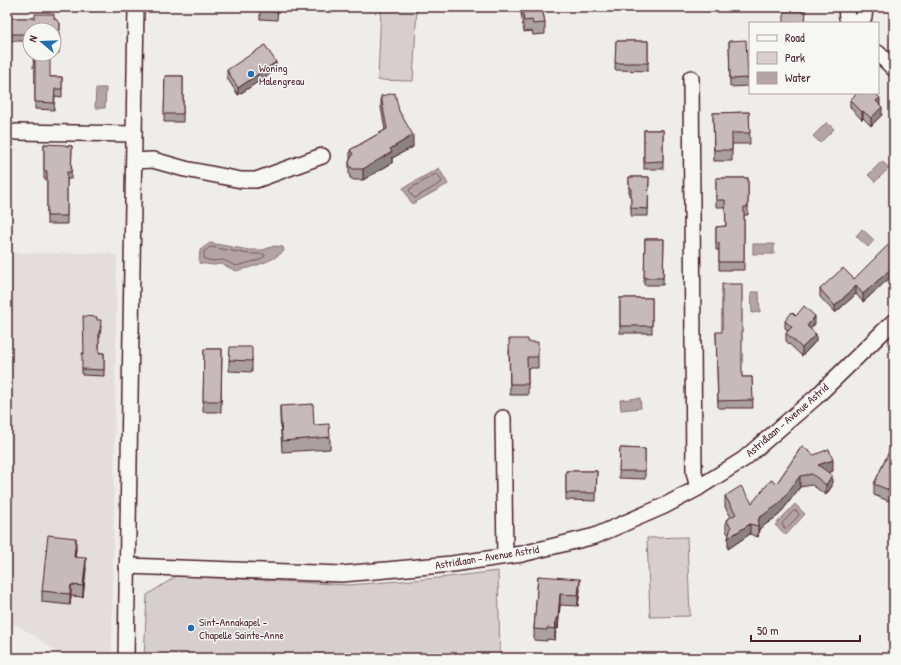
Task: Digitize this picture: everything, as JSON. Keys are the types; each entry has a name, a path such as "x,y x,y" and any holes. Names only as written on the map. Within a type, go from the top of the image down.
{"street":[{"path":"126,658 136,7"},
{"path":"846,7 847,18 852,22"},
{"path":"860,22 864,17 865,7"},
{"path":"879,54 894,69"},
{"path":"692,78 694,472 698,488"},
{"path":"16,132 134,134"},
{"path":"134,160 153,160 185,169 241,180 256,180 322,156"},
{"name":"Astridlaan - Avenue Astrid","path":"127,566 342,574 452,564 522,554 596,536 664,506 698,488 744,458 789,422 894,321"},
{"path":"503,418 506,556"}],"shaded area":[{"path":"7,253 111,253 112,255 117,255 112,658 65,658 32,634 7,621"}],"green space":[{"path":"381,7 417,7 413,81 378,80"},
{"path":"687,537 690,616 650,617 647,538"},
{"path":"498,571 500,658 144,658 147,595 178,575 348,585 439,578"}],"water":[{"path":"96,88 106,88 105,108 95,108"},
{"path":"827,122 834,129 820,143 813,136"},
{"path":"882,161 889,168 875,182 868,175"},
{"path":"439,168 448,184 412,204 403,188"},
{"path":"862,229 874,240 868,247 856,236"},
{"path":"210,243 249,250 263,250 274,246 283,247 284,251 268,261 236,271 222,264 213,265 199,263 200,250"},
{"path":"753,244 774,244 774,254 753,254"},
{"path":"751,292 759,292 760,312 752,313"},
{"path":"640,398 641,408 621,410 620,400"},
{"path":"795,504 805,514 786,535 775,525"}],"building":[{"path":"277,7 277,9 260,8"},
{"path":"522,7 542,7 545,23 533,24 532,20 524,21"},
{"path":"784,10 806,11 805,22 784,22"},
{"path":"35,14 54,14 54,18 59,22 22,22 22,34 9,34 9,18 35,18"},
{"path":"746,40 748,78 730,79 729,41"},
{"path":"616,41 648,41 648,63 615,63"},
{"name":"Woning Malengreau","path":"265,45 276,62 238,88 227,70"},
{"path":"35,62 50,62 50,77 62,77 62,89 55,89 54,103 35,102"},
{"path":"165,76 183,76 183,114 164,114"},
{"path":"395,93 399,111 413,135 390,149 392,152 363,169 354,169 350,167 349,162 353,154 350,150 387,129 381,96"},
{"path":"856,94 876,94 880,98 876,101 882,107 871,118 863,111 862,112 850,100"},
{"path":"749,112 750,133 732,133 732,150 714,150 713,113"},
{"path":"644,130 663,130 663,161 644,162"},
{"path":"44,144 72,146 71,172 67,172 67,216 47,216 47,171 44,171"},
{"path":"629,177 649,177 648,209 631,208 631,188 629,188"},
{"path":"716,178 748,178 748,207 744,207 744,262 719,262 719,243 716,243 716,227 726,226 725,200 716,200"},
{"path":"645,239 664,239 663,278 644,278"},
{"path":"894,239 894,269 893,267 863,294 856,286 835,306 820,289 843,268 854,279"},
{"path":"722,284 742,284 742,377 752,377 753,400 718,401 716,332 722,332"},
{"path":"620,298 652,298 652,326 620,326"},
{"path":"804,306 815,316 807,326 816,334 802,348 786,333 792,327 785,321 792,312 796,316"},
{"path":"83,316 97,317 97,320 101,320 99,331 99,353 104,353 104,370 82,369 82,353 84,353"},
{"path":"509,339 528,339 528,342 538,342 538,357 527,357 528,384 510,384"},
{"path":"230,347 252,347 252,361 229,360"},
{"path":"204,349 222,349 221,401 203,401"},
{"path":"313,404 314,425 329,424 330,437 282,441 280,406"},
{"path":"894,441 894,484 891,491 874,484"},
{"path":"802,446 814,455 829,449 833,460 818,465 832,475 826,485 812,474 800,476 779,504 759,518 758,526 750,524 728,538 731,527 726,520 736,514 725,496 741,486 752,503 771,480 777,483"},
{"path":"620,448 645,449 645,471 619,471"},
{"path":"566,471 597,471 596,493 566,493"},
{"path":"48,535 76,538 74,557 86,558 83,586 71,585 70,594 42,591"},
{"path":"538,576 580,579 578,595 560,594 558,618 556,618 555,629 534,629"}],"place":[{"name":"Woning Malengreau","path":"251,74"},
{"name":"Sint-Annakapel - Chapelle Sainte-Anne","path":"191,628"}]}
